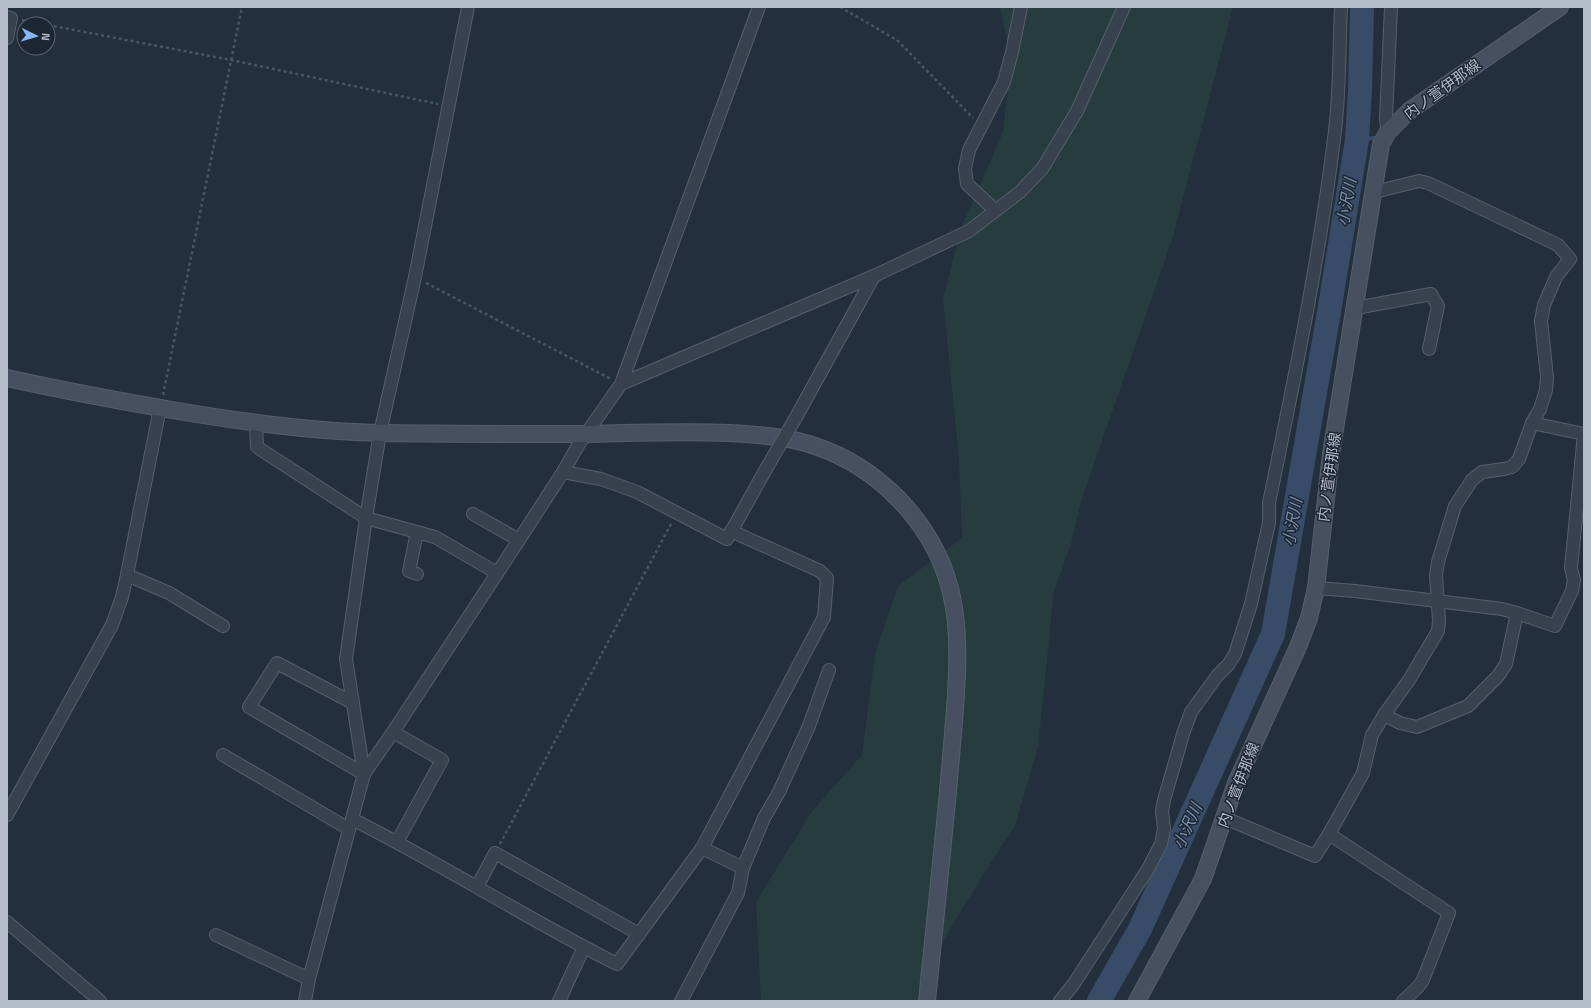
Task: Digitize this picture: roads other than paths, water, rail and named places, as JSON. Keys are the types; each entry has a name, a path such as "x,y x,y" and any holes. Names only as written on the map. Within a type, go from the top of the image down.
{"street":[{"path":"364,774 346,659 380,433 415,277 468,7"},
{"path":"305,1001 309,979 364,774 519,540 586,434 621,384 759,7"},
{"path":"996,210 966,184 965,168 969,150 1004,82 1021,7"},
{"path":"621,384 874,276 969,231 1020,192 1042,169 1077,111 1124,7"},
{"path":"1060,1001 1073,985 1144,875 1161,844 1164,829 1162,811 1164,800 1191,712 1235,654 1251,604 1269,523 1269,503 1316,260 1335,130 1341,7"},
{"path":"1388,132 1386,119 1391,7"},
{"name":"内ノ萱伊那線","path":"1137,1001 1203,879 1236,783 1298,646 1309,618 1316,588 1331,454 1382,144 1388,132 1409,111 1560,7"},
{"path":"7,38 9,18"},
{"path":"1224,818 1315,856 1358,784 1363,773 1372,735 1384,715 1409,680 1438,631 1439,621 1436,575 1438,562 1455,506 1472,480 1482,472 1512,467 1519,459 1532,423 1540,409 1546,390 1547,377 1541,321 1544,305 1556,277 1570,259 1558,245 1428,182 1419,181 1374,192"},
{"path":"563,472 601,479 637,492 727,539 874,276"},
{"path":"1356,308 1431,294 1438,306 1429,349"},
{"path":"7,378 51,388 160,408 256,424 318,430 380,433 586,434 685,431 764,435 812,444 842,457 861,468 879,481 916,518 934,548 949,586 956,626 957,690 927,1001"},
{"path":"7,816 112,625 122,598 160,408"},
{"path":"1316,588 1355,591 1517,613 1555,626 1572,591 1574,580 1571,568 1584,434 1532,423"},
{"path":"256,424 257,447 366,518 434,537 497,572"},
{"path":"473,514 519,540"},
{"path":"223,755 350,824 397,842 617,964 702,848 824,617 827,578 820,571 731,531"},
{"path":"417,532 410,571 417,574"},
{"path":"127,575 169,593 223,626"},
{"path":"1384,715 1400,723 1417,727 1468,706 1498,676 1506,664 1517,613"},
{"path":"353,703 277,663 249,707 364,774"},
{"path":"681,1001 738,893 743,868 764,818 779,792 809,726 829,670"},
{"path":"393,732 442,760 397,842"},
{"path":"1329,834 1450,913 1423,980 1404,1001"},
{"path":"702,848 743,868"},
{"path":"477,887 495,853 639,934"},
{"path":"7,922 100,1001"},
{"path":"216,935 309,979"},
{"path":"559,1001 584,947"}],"waterway":[{"name":"小沢川","path":"1099,1001 1140,929 1273,634 1329,312 1357,140 1362,7"},
{"path":"1357,140 1374,138"}]}
